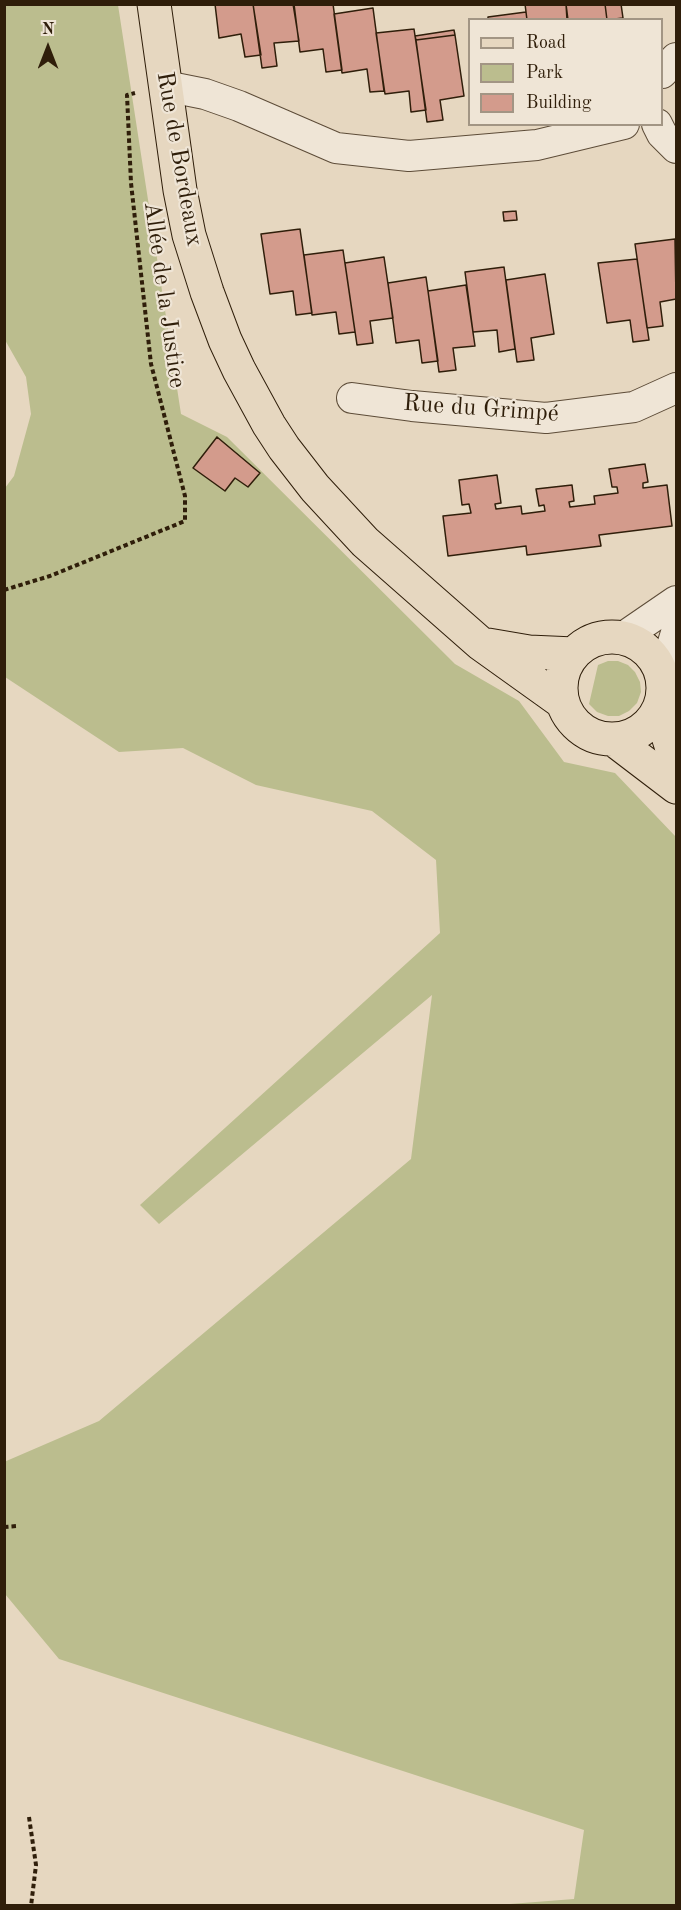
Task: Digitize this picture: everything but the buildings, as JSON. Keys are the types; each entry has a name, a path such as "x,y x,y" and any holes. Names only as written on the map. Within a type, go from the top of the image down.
{"main road":[{"name":"Rue de Bordeaux","path":"154,4 180,190 199,266 230,350 269,425 315,488 365,542 481,644 562,702"},
{"path":"660,693 651,721 640,730 627,737 599,738 587,733 567,714 562,702 561,685 564,669 574,654 584,646 609,637 622,638 636,644 648,652 657,664 660,693 676,760"},
{"path":"481,644 529,652 574,654"},
{"path":"613,739 676,787"}],"street":[{"path":"663,72 676,58"},
{"path":"165,86 205,94 239,106 336,148 409,156 537,145 616,126"},
{"path":"658,126 662,134 676,148"},
{"name":"Rue du Grimpé","path":"352,398 412,406 546,418 634,407 676,388"},
{"path":"622,638 676,601"},
{"path":"660,693 676,633"}],"path":[{"name":"Allée de la Justice","path":"4,590 50,576 185,521 185,496 151,364 130,161 127,95 165,86"},
{"path":"4,1527 17,1526"},
{"path":"29,1817 36,1865 31,1905"}],"green space":[{"path":"5,5 118,5 181,414 227,437 455,664 519,701 564,762 615,773 676,837 676,1905 497,1905 574,1899 584,1830 59,1659 5,1594 4,1462 99,1421 411,1159 432,995 159,1224 140,1205 440,933 436,860 372,811 256,785 183,748 119,752 5,677 5,488 14,476 31,414 26,377 5,340"},
{"path":"608,661 618,661 628,665 640,682 641,692 637,703 629,711 619,716 608,716 597,712 589,704 598,665"}]}
